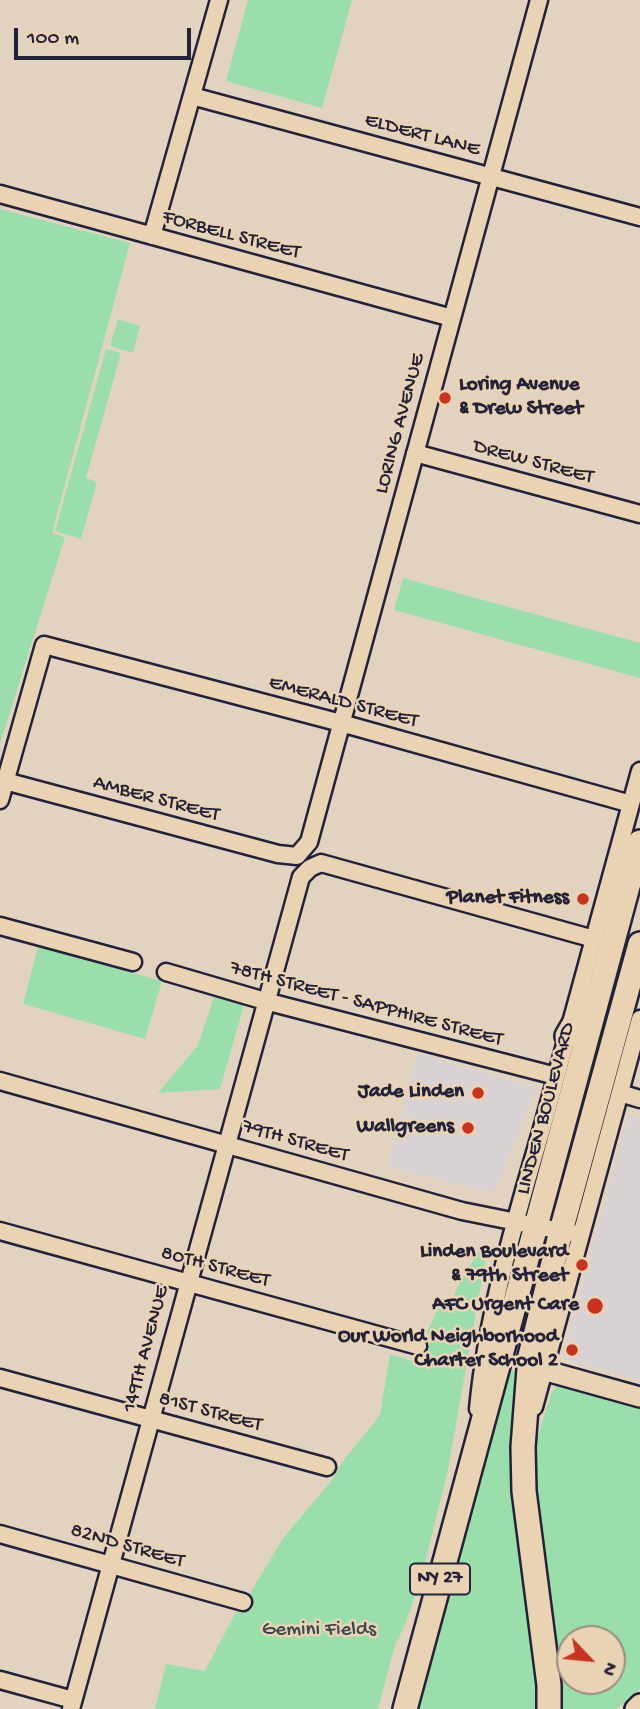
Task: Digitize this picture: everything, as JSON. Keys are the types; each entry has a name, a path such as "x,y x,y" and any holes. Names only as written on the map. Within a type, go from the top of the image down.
{"highway":[{"name":"LINDEN BOULEVARD","path":"405,1709 474,1450 526,1225 607,964 640,842"},
{"path":"549,1709 549,1685 524,1491 523,1447 537,1368 535,1334 571,1233 640,944"},
{"path":"567,1036 607,964"}],"main road":[{"path":"537,1368 640,1397"},
{"path":"635,1709 640,1704"}],"street":[{"path":"152,236 219,0"},
{"name":"LORING AVENUE","path":"297,856 309,842 539,0"},
{"name":"ELDERT LANE","path":"192,96 640,218"},
{"name":"FORBELL STREET","path":"0,194 452,318"},
{"name":"DREW STREET","path":"415,453 640,514"},
{"name":"EMERALD STREET","path":"5,781 44,645 341,723 631,804"},
{"name":"LINDEN BOULEVARD","path":"526,1225 556,1076 640,771"},
{"path":"0,800 5,781"},
{"name":"AMBER STREET","path":"5,781 278,854 297,856"},
{"path":"265,1001 300,877 321,863 594,939"},
{"path":"0,926 133,962"},
{"name":"78TH STREET - SAPPHIRE STREET","path":"166,972 265,1001 556,1076"},
{"name":"149TH AVENUE","path":"72,1705 265,1001"},
{"path":"571,1233 620,1093 640,1019"},
{"name":"79TH STREET","path":"0,1081 485,1217 571,1233"},
{"path":"620,1093 640,1099"},
{"name":"80TH STREET","path":"0,1231 418,1346"},
{"name":"81ST STREET","path":"0,1378 327,1467"},
{"name":"82ND STREET","path":"0,1534 243,1602"},
{"path":"0,1680 72,1705"}],"shaded area":[{"path":"417,1054 537,1087 494,1193 387,1167"},
{"path":"629,1114 640,1117 640,1380 562,1359"}],"green space":[{"path":"248,0 352,0 322,108 226,81"},
{"path":"0,209 130,243 52,533 65,537 0,744"},
{"path":"118,319 140,326 133,353 110,346"},
{"path":"106,349 121,353 86,478 97,482 81,539 55,531"},
{"path":"403,578 640,643 640,678 394,610"},
{"path":"38,947 162,981 145,1039 23,1004"},
{"path":"214,997 244,1005 220,1089 158,1093 198,1045"},
{"name":"Gemini Fields","path":"480,1249 485,1262 447,1474 423,1571 405,1625 395,1645 378,1709 155,1709 166,1664 205,1671 236,1612 244,1613 250,1593 284,1537 332,1480 344,1460 380,1415 390,1354 423,1364 431,1340 427,1332 440,1304 452,1308 456,1290"},
{"path":"506,1370 519,1371 539,1709 415,1709"},
{"path":"557,1385 640,1407 640,1689 616,1709 557,1709 541,1567 535,1446 551,1394"}],"place":[{"name":"Loring Avenue & Drew Street","path":"445,398"},
{"name":"Planet Fitness","path":"583,899"},
{"name":"Jade Linden","path":"478,1093"},
{"name":"Wallgreens","path":"468,1128"},
{"name":"Linden Boulevard & 79th Street","path":"582,1265"},
{"name":"AFC Urgent Care","path":"595,1306"},
{"name":"Our World Neighborhood Charter School 2","path":"572,1350"}]}
